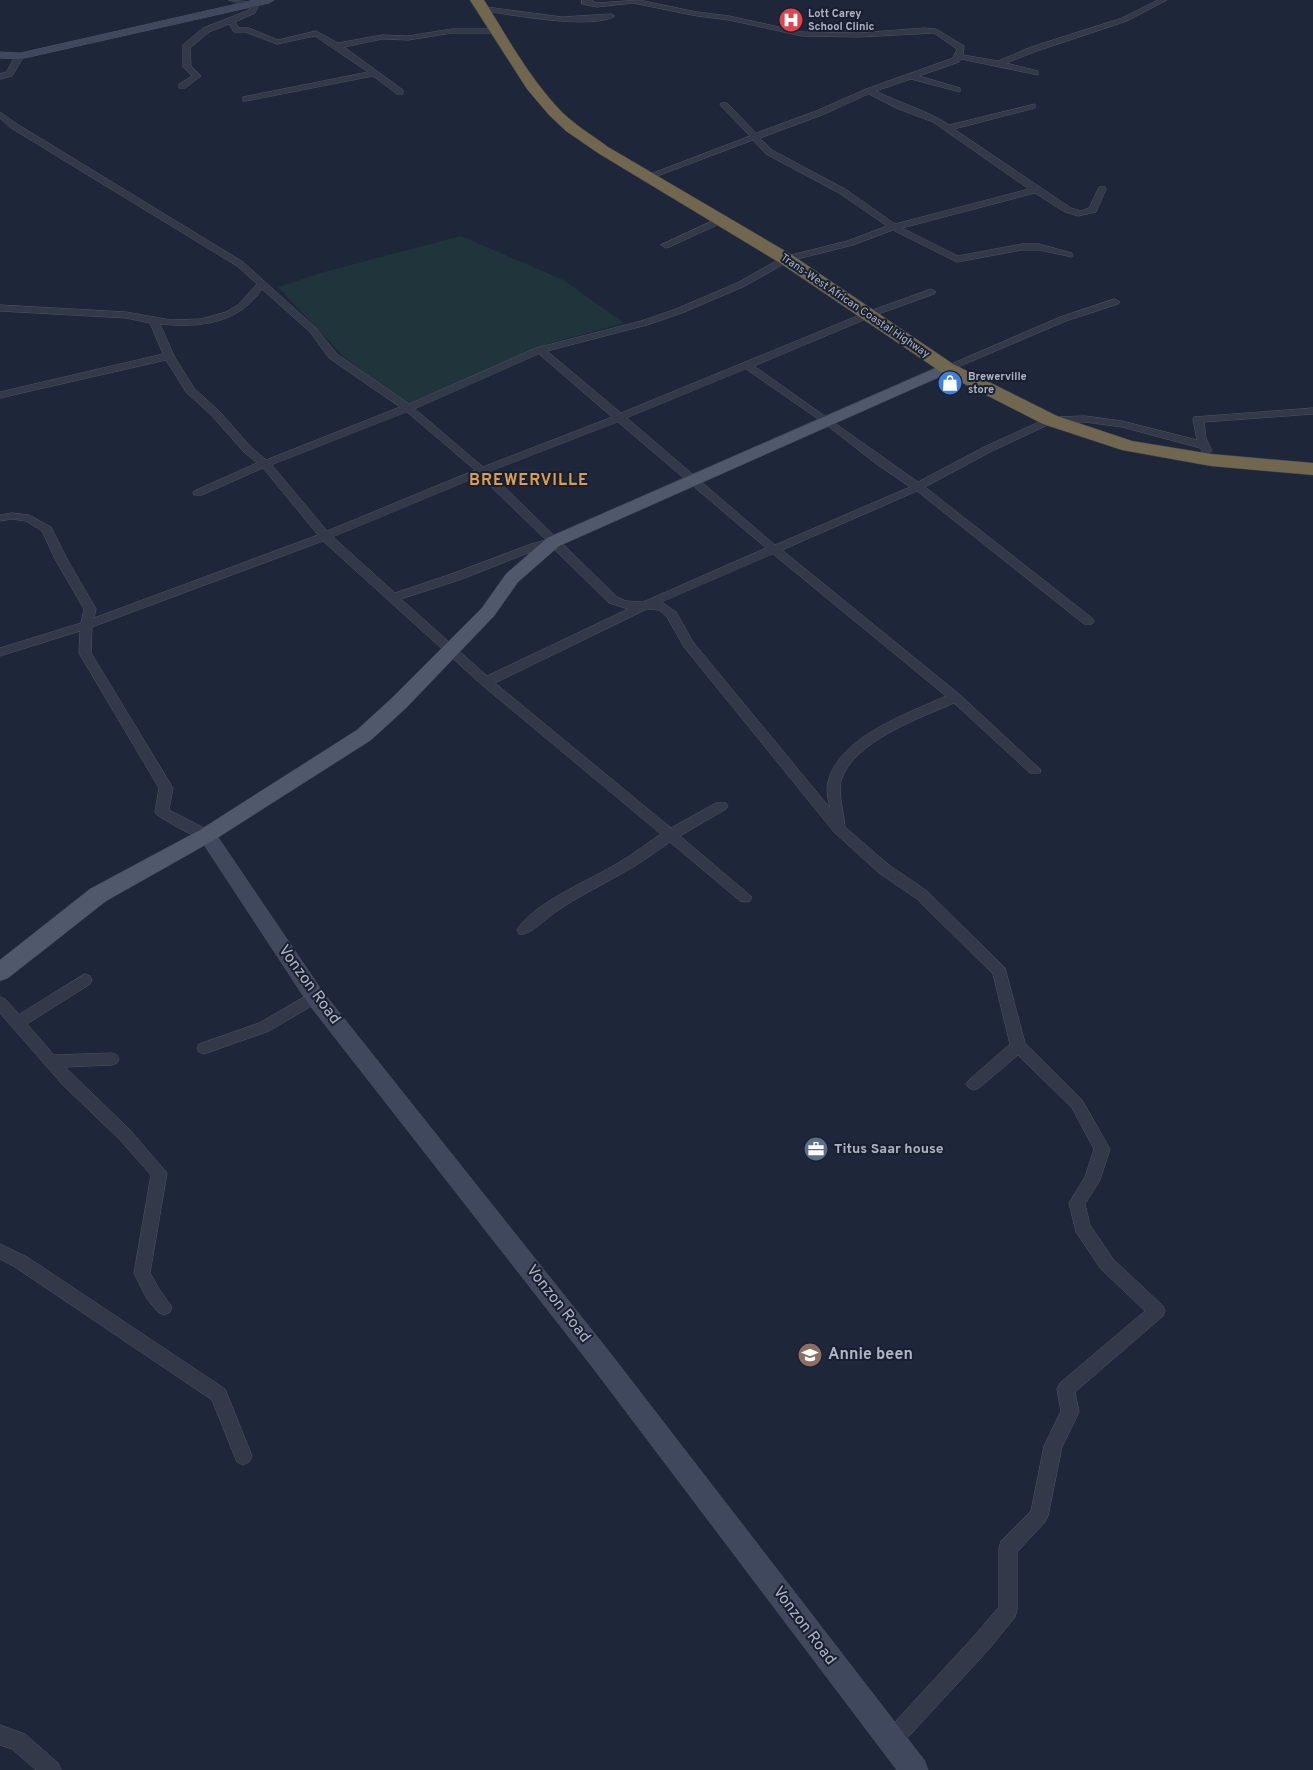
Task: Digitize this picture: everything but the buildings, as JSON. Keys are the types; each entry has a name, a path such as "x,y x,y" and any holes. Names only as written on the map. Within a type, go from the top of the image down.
{"highway":[{"name":"Trans-West African Coastal Highway","path":"479,4 529,82 556,113 575,130 603,150 786,259 870,314 947,368 1050,420 1129,446 1208,453 1313,469"}],"main road":[{"path":"0,972 98,895 207,835 364,735 400,703 451,651 488,612 512,578 552,542 947,368"}],"street":[{"path":"233,0 252,4"},
{"path":"0,55 20,56 270,0"},
{"path":"589,0 585,2 598,6 633,1 641,2 697,14 730,18 802,34 859,35 917,30 936,31 961,48 956,60 869,91 755,138 649,176"},
{"path":"999,64 1022,52 1120,21 1142,12 1163,0"},
{"path":"182,86 197,76 187,68 186,47 206,30 252,11 254,7 252,4"},
{"path":"479,4 551,19 580,20 611,16"},
{"path":"230,21 237,30 246,30 277,42 316,33 400,92"},
{"path":"336,46 382,37 408,38 452,31 495,31"},
{"path":"0,76 9,74 20,56"},
{"path":"959,56 1035,73"},
{"path":"246,99 375,73"},
{"path":"911,76 957,90"},
{"path":"869,91 899,106 936,120 1036,190 1068,210 1081,214 1093,210 1102,189"},
{"path":"724,105 769,152 842,191 894,227 957,259 1022,247 1039,247 1069,255"},
{"path":"948,128 1032,106"},
{"path":"0,114 14,126 240,264 313,330 333,356 408,408 482,471 613,600 624,604 662,606 672,615 688,644 840,829 884,869 922,895 1000,972 1018,1046 1077,1104 1102,1149 1092,1180 1077,1204 1082,1227 1107,1264 1157,1311 1066,1389 1070,1412 1053,1446 1039,1516 1008,1548 1008,1610 982,1642 892,1740"},
{"path":"198,493 234,476 408,408 540,350 644,323 679,310 742,284 786,259 850,243 894,227 1036,190"},
{"path":"666,245 721,220"},
{"path":"0,308 125,315 154,321 185,323 208,321 226,317 239,309 256,294 262,283"},
{"path":"0,652 86,625 326,536 482,471 620,418 870,314 931,292"},
{"path":"903,293 930,305"},
{"path":"947,368 1055,322 1115,302"},
{"path":"154,321 169,356 190,390 216,414 247,450 266,464 326,536 486,682 745,897"},
{"path":"540,350 775,550 955,697 1035,770"},
{"path":"0,396 169,356"},
{"path":"747,365 828,421 879,461 918,486 1088,621"},
{"path":"1208,453 1201,438 1198,419 1313,411"},
{"path":"486,682 648,604 918,486 988,449 1050,420"},
{"path":"0,518 12,516 29,518 46,530 90,609 86,625 85,653 166,788 162,812 184,825 207,835"},
{"path":"393,598 418,591 552,542"},
{"path":"840,829 835,781 842,763 860,744 955,697"},
{"path":"524,930 536,918 556,904 619,869 670,835 721,806"},
{"name":"Vonzon Road","path":"207,835 315,997 602,1361 914,1770"},
{"path":"18,1022 85,980"},
{"path":"204,1048 264,1026 315,997"},
{"path":"0,1003 67,1080 125,1135 159,1173 142,1273 153,1294 164,1307"},
{"path":"974,1084 1018,1046"},
{"path":"52,1061 112,1059"},
{"path":"0,1251 21,1262 219,1395 243,1456"},
{"path":"0,1735 18,1741 51,1770"}],"green space":[{"path":"461,236 563,280 624,323 551,343 407,404 344,357 278,287 328,271"}],"place":[{"name":"Lott Carey School Clinic","path":"791,20"},
{"name":"Brewerville store","path":"950,383"},
{"name":"Titus Saar house","path":"816,1149"},
{"name":"Annie been","path":"810,1355"}],"district":[{"name":"BREWERVILLE","path":"529,481"}]}
